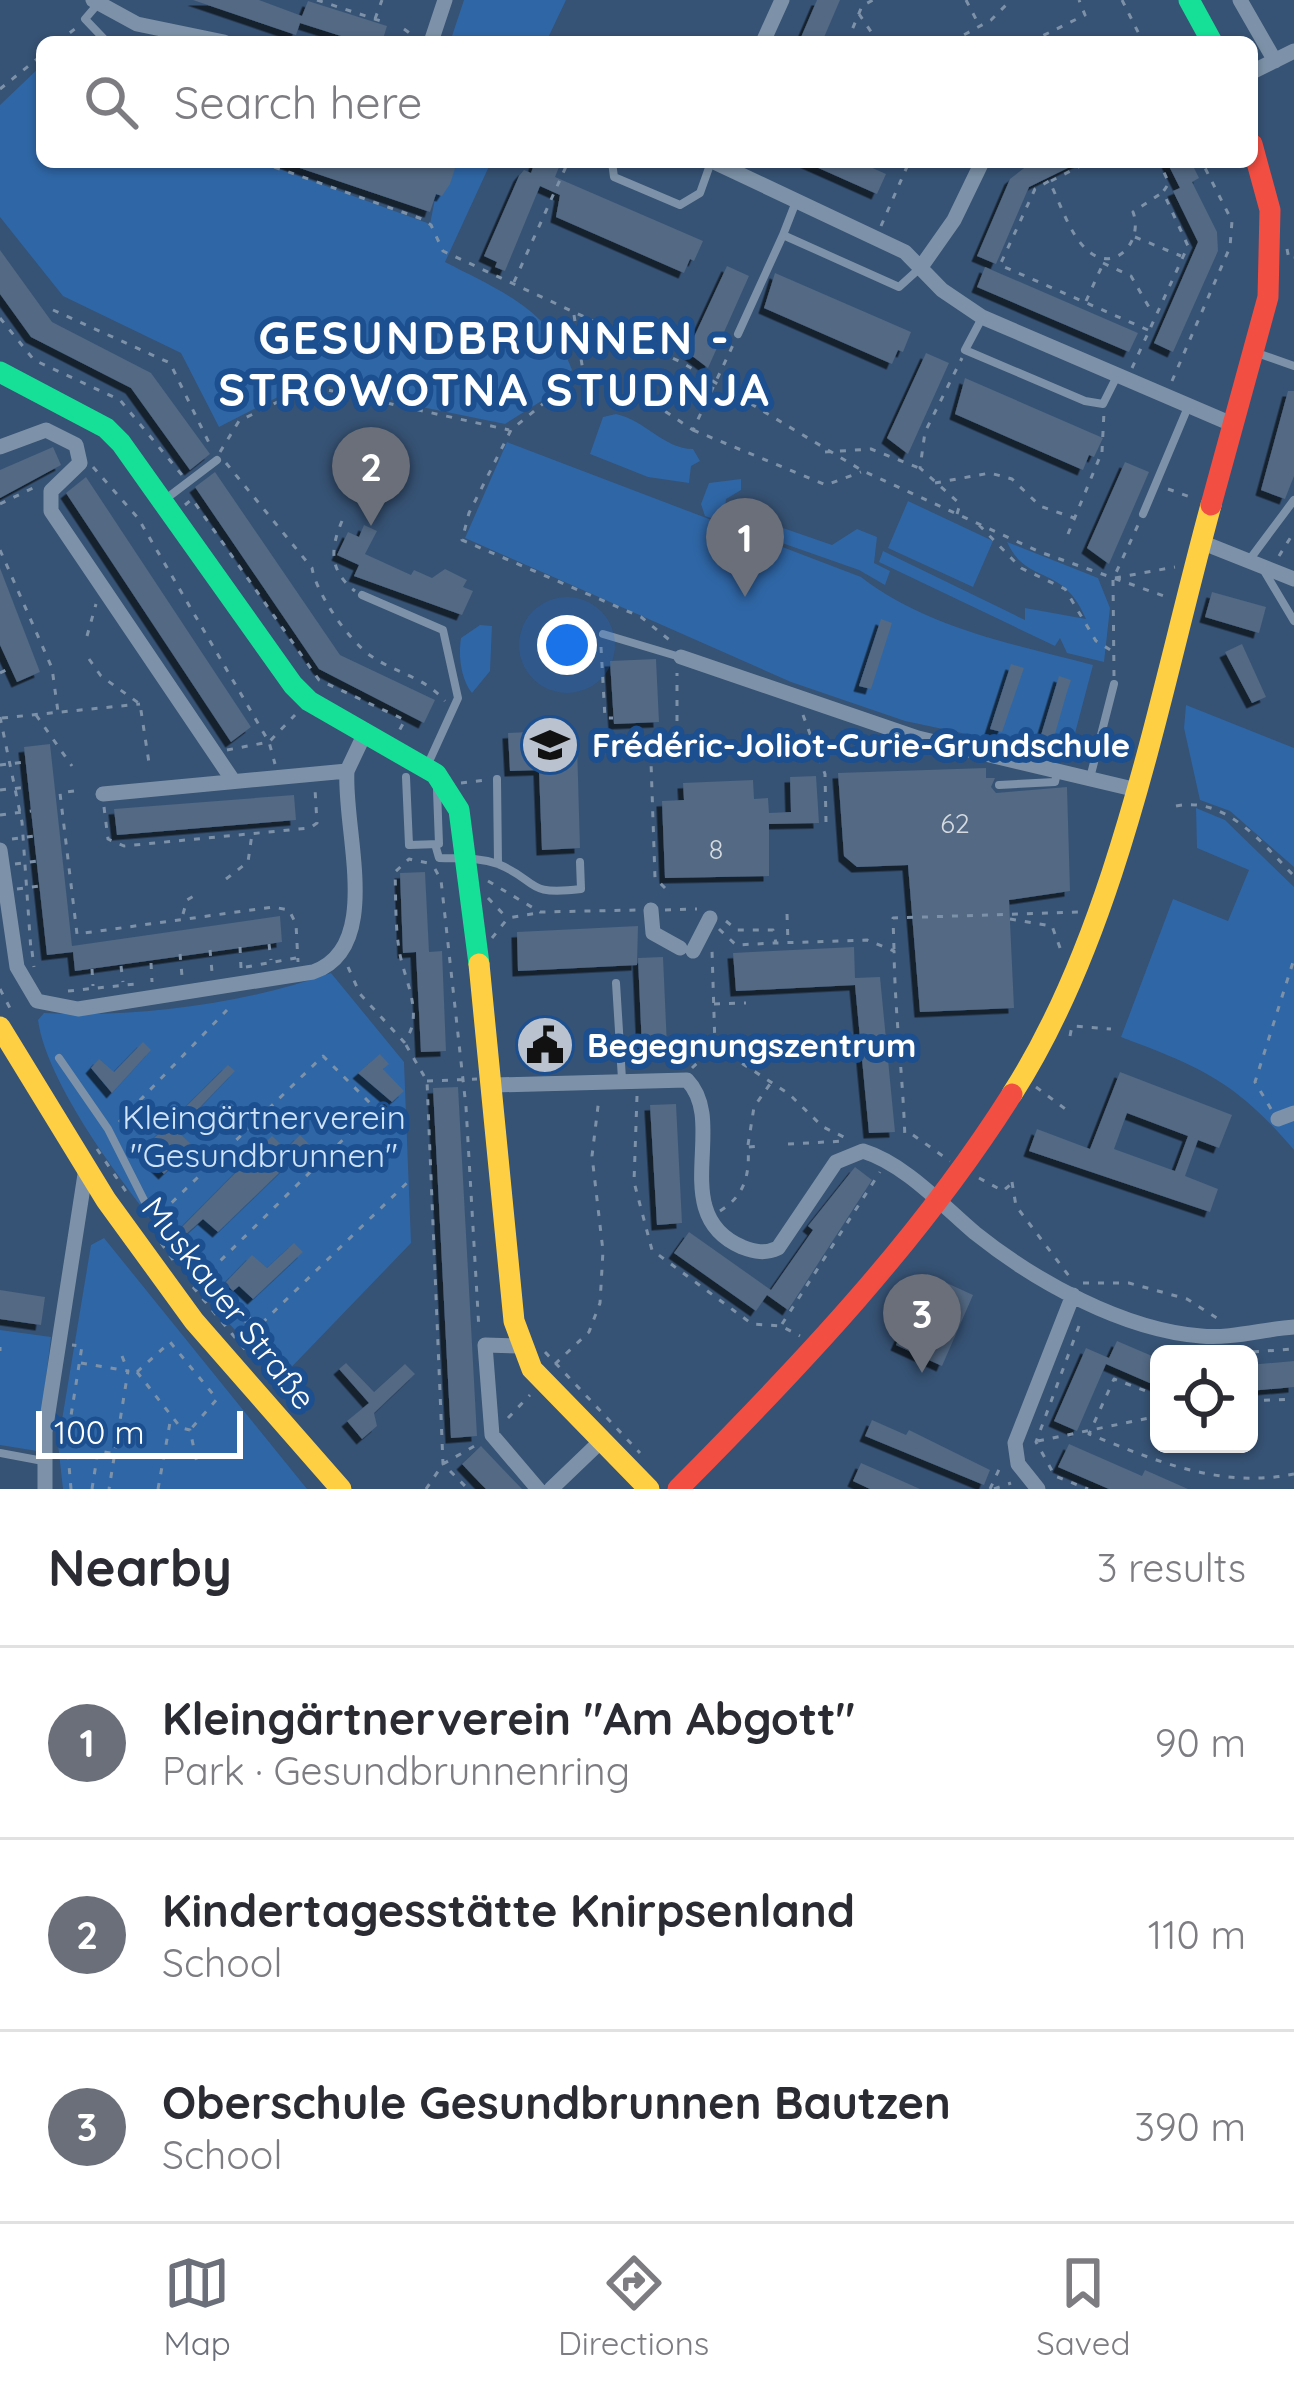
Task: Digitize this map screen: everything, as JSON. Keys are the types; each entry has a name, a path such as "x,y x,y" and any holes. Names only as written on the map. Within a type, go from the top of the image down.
{"street":[{"path":"433,36 445,0"},
{"path":"766,36 782,0"},
{"path":"1189,0 1209,36"},
{"path":"1240,0 1275,61"},
{"path":"95,2 137,24 195,36"},
{"path":"1258,69 1294,51"},
{"path":"678,1489 817,1346 936,1200 967,1172 1050,1033 1100,911 1255,353 1271,258 1270,210 1258,166"},
{"path":"725,168 877,237 982,317 1234,425"},
{"path":"921,267 954,220 979,168"},
{"path":"0,372 106,428 309,701 390,749 416,773 442,787 459,810 475,886 514,1321 531,1346 532,1369 649,1489"},
{"path":"0,447 35,431 56,432 76,445 80,463 48,499 51,511 232,779"},
{"path":"1201,542 1256,557 1294,579"},
{"path":"691,663 918,737 1132,789"},
{"path":"1,858 15,954 23,984 38,1001 79,1009 299,966 327,967 339,957 356,916 345,807 347,771 365,733"},
{"path":"103,794 347,771"},
{"path":"643,910 653,933 686,950 718,922"},
{"name":"Muskauer Straße","path":"0,1027 127,1229 221,1354 340,1489"},
{"path":"495,1085 682,1077 696,1092 708,1219 737,1245 771,1251 836,1162 857,1150 887,1162 1001,1254 1072,1295 1173,1331 1206,1337 1294,1327"},
{"path":"45,1489 58,1343 86,1168"},
{"path":"79,1217 106,1200"},
{"path":"1038,1489 1012,1459 1021,1421 1072,1295"},
{"path":"531,1346 485,1346 492,1435 538,1489"},
{"path":"551,1489 600,1442"}],"lane":[{"path":"95,2 85,19 101,36"},
{"path":"613,168 614,177 680,205 700,194 710,168"},
{"path":"737,334 796,200"},
{"path":"783,235 899,287 921,267"},
{"path":"982,317 965,350 1103,404 1122,378"},
{"path":"1255,353 1294,366"},
{"path":"1143,514 1187,407"},
{"path":"167,510 188,482 217,460"},
{"path":"1294,500 1256,557 1294,621"},
{"path":"362,595 443,630 458,698 416,773 409,845 435,844"},
{"path":"604,634 691,663"},
{"path":"1090,778 1114,684"},
{"path":"999,785 1055,782 1057,771"},
{"path":"497,779 498,864"},
{"path":"442,787 435,844 439,858 466,856 498,864 536,891 549,892 581,890 580,862"},
{"path":"616,983 628,1079"},
{"path":"59,1058 109,1132 153,1216 256,1329"},
{"path":"127,1229 153,1216"},
{"path":"0,1453 45,1461"}],"path":[{"path":"317,0 384,22"},
{"path":"375,20 382,0"},
{"path":"850,36 859,14 873,0"},
{"path":"966,0 979,26"},
{"path":"962,36 1011,0"},
{"path":"1042,36 1085,14 1079,0"},
{"path":"1123,0 1140,36"},
{"path":"859,14 874,36"},
{"path":"65,36 81,23"},
{"path":"404,29 413,35"},
{"path":"0,89 36,60"},
{"path":"277,168 422,219 431,225 443,251 716,382 825,452 956,515 1168,597 1172,584"},
{"path":"513,283 565,168"},
{"path":"877,237 905,168"},
{"path":"1076,168 1035,189 1000,265 1148,330"},
{"path":"1085,302 1104,261 1126,251 1136,237 1133,212 1169,183 1162,168"},
{"path":"1165,397 1230,247 1232,221 1205,168"},
{"path":"1049,182 1085,248 1130,276 1154,316"},
{"path":"1122,378 1188,246 1163,192"},
{"path":"1136,237 1183,257"},
{"path":"1289,260 1289,271"},
{"path":"53,310 170,363 217,460 227,463 312,568 314,584 368,655 428,682 454,711"},
{"path":"574,314 584,371"},
{"path":"0,318 34,360 120,400 188,482"},
{"path":"920,469 926,432 965,350"},
{"path":"693,430 728,356"},
{"path":"584,371 511,430 469,513 463,540 641,617 667,635 691,663 677,728 651,762 655,878 665,888"},
{"path":"584,371 636,392 693,430 826,485 863,471"},
{"path":"217,460 239,421 310,386 511,430"},
{"path":"1102,452 1103,404"},
{"path":"825,452 871,449 920,469 960,504 956,515"},
{"path":"1068,534 1099,459"},
{"path":"80,463 93,467 138,518 269,742 279,776"},
{"path":"935,483 990,473 1012,478 1040,506 1074,518"},
{"path":"0,503 45,482 58,485"},
{"path":"1156,484 1195,499 1190,514"},
{"path":"167,510 192,499 319,680 405,720 390,749"},
{"path":"1114,684 1113,579 1143,514"},
{"path":"342,521 331,546 332,560 348,587 362,595"},
{"path":"978,524 1021,568 1065,589 1096,640 1112,651"},
{"path":"1256,557 1278,559 1294,532"},
{"path":"0,550 52,668 58,712"},
{"path":"1113,579 1168,566 1192,572"},
{"path":"87,636 103,592"},
{"path":"604,634 605,718 613,718"},
{"path":"89,659 101,676 140,704 149,764"},
{"path":"52,668 61,660"},
{"path":"0,673 10,668"},
{"path":"807,700 802,720 825,774 826,822"},
{"path":"223,750 269,742 309,701"},
{"path":"38,979 21,812 0,718 140,704"},
{"path":"35,713 72,766"},
{"path":"0,765 25,762"},
{"path":"103,794 108,839 124,846 317,823 311,773"},
{"path":"442,787 497,779"},
{"path":"0,790 28,787"},
{"path":"63,991 183,978 271,962 299,966 296,924 289,910 183,916 77,934 61,793 74,791"},
{"path":"1176,806 1192,802 1226,812 1294,876"},
{"path":"0,815 31,811"},
{"path":"226,879 248,862 252,833"},
{"path":"20,837 34,836"},
{"path":"1,858 37,861"},
{"path":"404,1042 411,1034 412,995 398,943 395,872 409,859 428,864 441,880 477,1322 485,1346"},
{"path":"475,886 497,884 540,912"},
{"path":"28,887 40,886"},
{"path":"475,886 508,918"},
{"path":"183,916 188,900 197,894"},
{"path":"9,915 42,910"},
{"path":"486,946 508,918 540,912 643,910"},
{"path":"905,1140 902,1070 895,1044 893,918 1100,911"},
{"path":"788,914 788,942"},
{"path":"1010,919 1052,926 1062,943 1062,961"},
{"path":"718,922 736,945 866,940 895,951"},
{"path":"718,922 737,930 772,930 776,943"},
{"path":"716,1046 718,922"},
{"path":"32,943 46,940"},
{"path":"269,944 271,962"},
{"path":"240,947 241,968"},
{"path":"210,950 212,973"},
{"path":"15,954 32,951"},
{"path":"180,954 183,978"},
{"path":"339,957 360,994 404,1042 427,1081 443,1464 468,1489"},
{"path":"1286,1116 1256,1082 1294,959"},
{"path":"151,963 152,982"},
{"path":"122,966 123,986"},
{"path":"92,969 93,988"},
{"path":"714,1004 746,1003"},
{"path":"109,1132 227,1010"},
{"path":"1070,1036 1072,1025 1111,1029"},
{"path":"682,1077 716,1046"},
{"path":"716,1046 823,1126 853,1141 788,1144"},
{"path":"153,1216 323,1056 375,1108 205,1275"},
{"path":"427,1081 482,1078 495,1085"},
{"path":"628,1079 634,1183 652,1250 752,1324 782,1326 817,1346"},
{"path":"556,1364 590,1332 600,1303 603,1251 592,1156 601,1080"},
{"path":"708,1219 738,1200 746,1181 754,1107 770,1084"},
{"path":"1035,1086 1072,1114"},
{"path":"914,1135 1003,1191 1012,1182 1016,1206 1070,1277 1098,1287 1129,1283 1187,1299 1234,1333"},
{"path":"748,1147 760,1146"},
{"path":"782,1326 887,1162"},
{"path":"256,1329 413,1178"},
{"path":"1036,1442 1081,1330 1076,1318 1065,1314"},
{"path":"137,1372 170,1342 217,1399 190,1430"},
{"path":"58,1343 82,1346 68,1442 71,1489"},
{"path":"531,1346 556,1364 635,1442 641,1456"},
{"path":"1258,1352 1294,1349"},
{"path":"109,1489 128,1371 122,1356"},
{"path":"80,1363 137,1372 171,1415 190,1430 197,1463"},
{"path":"1089,1433 1114,1379 1150,1393"},
{"path":"1258,1401 1294,1399"},
{"path":"158,1489 171,1415"},
{"path":"1036,1442 1150,1417"},
{"path":"1089,1433 1218,1480 1248,1483 1294,1474"},
{"path":"1036,1442 1055,1476 1088,1489"},
{"path":"92,1489 98,1451 115,1454"},
{"path":"992,1489 1010,1486 1012,1459"},
{"path":"992,1489 1012,1459"}],"green space":[{"path":"464,0 566,0 549,36 452,36"},
{"path":"36,71 36,168 276,168 430,224 436,194 453,168 488,168 445,262 537,317 563,349 572,370 543,400 505,424 407,404 315,378 219,427 181,353 63,296 0,217 0,105"},
{"path":"616,414 673,444 693,449 700,461 691,466 689,483 648,477 590,454 603,417"},
{"path":"507,442 861,577 942,622 1093,665 1069,756 905,721 791,682 465,538"},
{"path":"741,479 741,490 726,499 725,508 832,545 857,529 877,537 874,563 890,571 885,585 859,570 705,516 701,504 709,483"},
{"path":"908,501 993,541 973,587 888,548"},
{"path":"1007,542 1098,578 1110,608 1104,662 1067,653 1060,638 1055,646 879,562 883,551 1025,620 1025,608 1086,619 1067,590 1025,565"},
{"path":"480,625 492,626 490,671 472,693 463,674 460,645 461,638"},
{"path":"1186,705 1294,748 1294,867 1230,811 1200,800 1184,728"},
{"path":"1196,808 1225,820 1294,887 1294,1150 1254,1108 1216,1080 1121,1037 1173,899 1228,921 1249,870 1197,848"},
{"name":"Kleingärtnerverein \"Gesundbrunnen\"","path":"331,973 404,1062 411,1243 280,1379 201,1293 201,1279 104,1156 61,1084 38,1020 44,1013 152,1011 226,1001"},
{"path":"104,1238 307,1489 63,1489 58,1444 91,1245"},
{"path":"0,1330 51,1337 37,1451 0,1445"}],"building":[{"path":"193,0 259,0 302,16 308,1 387,26 384,36 341,36 300,23 296,35"},
{"path":"817,0 840,0 825,36 802,36"},
{"path":"300,168 455,168 442,196 436,194 430,212"},
{"path":"533,168 559,168 555,177 703,241 694,261 690,259 684,273 556,217 560,195 540,186 505,271 495,267 497,262 484,256 519,176 524,170 531,173"},
{"path":"818,168 872,168 886,174 877,194"},
{"path":"1024,168 1068,168 1029,187 996,264 977,256 1010,179"},
{"path":"1170,168 1194,168 1199,178 1192,182 1217,232 1218,251 1173,352 1154,343 1198,242 1173,191 1180,188"},
{"path":"0,250 52,322 151,373 210,454 190,470 131,388 31,337 0,294"},
{"path":"727,266 749,276 708,368 687,352"},
{"path":"985,267 1138,333 1129,352 977,287"},
{"path":"775,273 911,332 903,352 898,350 892,364 764,308"},
{"path":"926,353 949,363 908,454 887,438"},
{"path":"965,378 1103,438 1094,457 1089,455 1083,470 955,414"},
{"path":"1288,391 1294,391 1294,476 1285,499 1261,490"},
{"path":"53,447 61,465 0,498 0,470"},
{"path":"1125,462 1149,472 1109,564 1087,548"},
{"path":"215,472 340,655 435,700 424,723 319,669 195,487"},
{"path":"86,477 251,727 231,742 66,493"},
{"path":"364,525 377,531 365,554 411,575 414,570 432,578 445,569 467,580 463,587 473,591 462,615 354,576 359,565 337,555 348,532 359,537"},
{"path":"0,568 40,672 17,682 0,645"},
{"path":"1212,592 1266,607 1259,633 1205,617"},
{"path":"881,619 892,623 871,689 859,686"},
{"path":"1242,644 1266,697 1252,703 1225,652"},
{"path":"656,659 659,722 614,724 610,661"},
{"path":"1011,664 1024,668 1002,732 990,729"},
{"path":"1059,676 1071,680 1051,748 1038,745"},
{"path":"551,731 551,746 577,744 580,848 542,850 539,770 510,771 508,733"},
{"path":"50,744 72,946 280,916 282,942 75,971 73,952 47,955 24,747"},
{"path":"986,768 986,778 995,778 991,787 996,793 1067,787 1070,891 1009,900 1014,1008 920,1012 908,865 857,867 844,856 838,773"},
{"path":"816,776 819,823 769,824 769,876 665,878 662,801 684,800 683,783 753,780 754,799 768,798 769,813 791,812 790,777"},
{"path":"294,795 296,820 117,835 114,809"},
{"path":"425,872 429,952 442,951 446,1051 421,1052 416,952 403,953 400,873"},
{"path":"638,926 637,965 518,971 517,932"},
{"path":"854,947 855,978 880,977 895,1132 869,1133 855,985 736,991 733,953"},
{"path":"663,957 667,1046 642,1048 638,958"},
{"name":"Begegnungszentrum","path":"559,1031 560,1057 530,1059 529,1032"},
{"path":"143,1042 151,1050 112,1093 91,1068 99,1059 114,1072"},
{"path":"380,1054 389,1064 383,1069 404,1091 392,1102 358,1073"},
{"path":"228,1065 235,1071 177,1131 193,1146 164,1174 155,1165 161,1160 145,1147"},
{"path":"1120,1072 1232,1115 1219,1148 1198,1140 1185,1176 1218,1189 1210,1212 1029,1151 1037,1129 1090,1149","holes":["1127,1113 1188,1136 1175,1171 1114,1149"]},
{"path":"458,1087 477,1436 451,1438 433,1088"},
{"path":"676,1104 682,1223 657,1225 650,1105"},
{"path":"300,1135 309,1144 218,1232 203,1219 183,1237 178,1231 272,1136 286,1149"},
{"path":"855,1167 872,1180 788,1310 767,1295 756,1311 674,1253 689,1232 771,1290 813,1230 808,1226"},
{"path":"294,1243 303,1252 253,1299 239,1286 233,1291 225,1283 252,1255 267,1268"},
{"path":"927,1274 973,1295 942,1366 896,1345"},
{"path":"0,1290 45,1297 41,1325 0,1319"},
{"path":"1117,1341 1150,1355 1150,1383 1106,1364 1077,1431 1054,1421 1086,1348 1109,1358"},
{"path":"1294,1361 1294,1387 1258,1390 1258,1364"},
{"path":"346,1363 374,1392 405,1364 415,1374 374,1413 377,1426 362,1439 347,1421 369,1403 339,1369"},
{"path":"872,1420 906,1435 909,1430 990,1470 984,1485 865,1436"},
{"path":"1069,1444 1142,1476 1145,1470 1188,1489 1109,1489 1058,1467"},
{"path":"481,1446 522,1489 486,1489 479,1482 462,1464"},
{"path":"861,1463 920,1489 870,1489 853,1481"}],"traffic: fast":[{"path":"1189,0 1209,36"},
{"path":"0,372 106,428 121,443 309,701 436,774 459,810 479,964"}],"traffic: slow":[{"path":"1012,1094 1049,1029 1108,885 1211,505"},
{"path":"479,964 514,1321 532,1369 649,1489"},
{"path":"0,1027 106,1200 194,1321 341,1489"}],"traffic: jam":[{"path":"1211,505 1268,297 1270,210 1258,166"},
{"path":"678,1489 813,1349 898,1251 1012,1094"}],"place":[{"name":"Kindertagesstätte Knirpsenland","path":"371,526"},
{"name":"Kleingärtnerverein \"Am Abgott\"","path":"745,597"},
{"name":"Frédéric-Joliot-Curie-Grundschule","path":"550,745"},
{"name":"Begegnungszentrum","path":"545,1045"},
{"name":"Oberschule Gesundbrunnen Bautzen","path":"922,1373"}],"district":[{"name":"GESUNDBRUNNEN - STROWOTNA STUDNJA","path":"495,364"}]}
